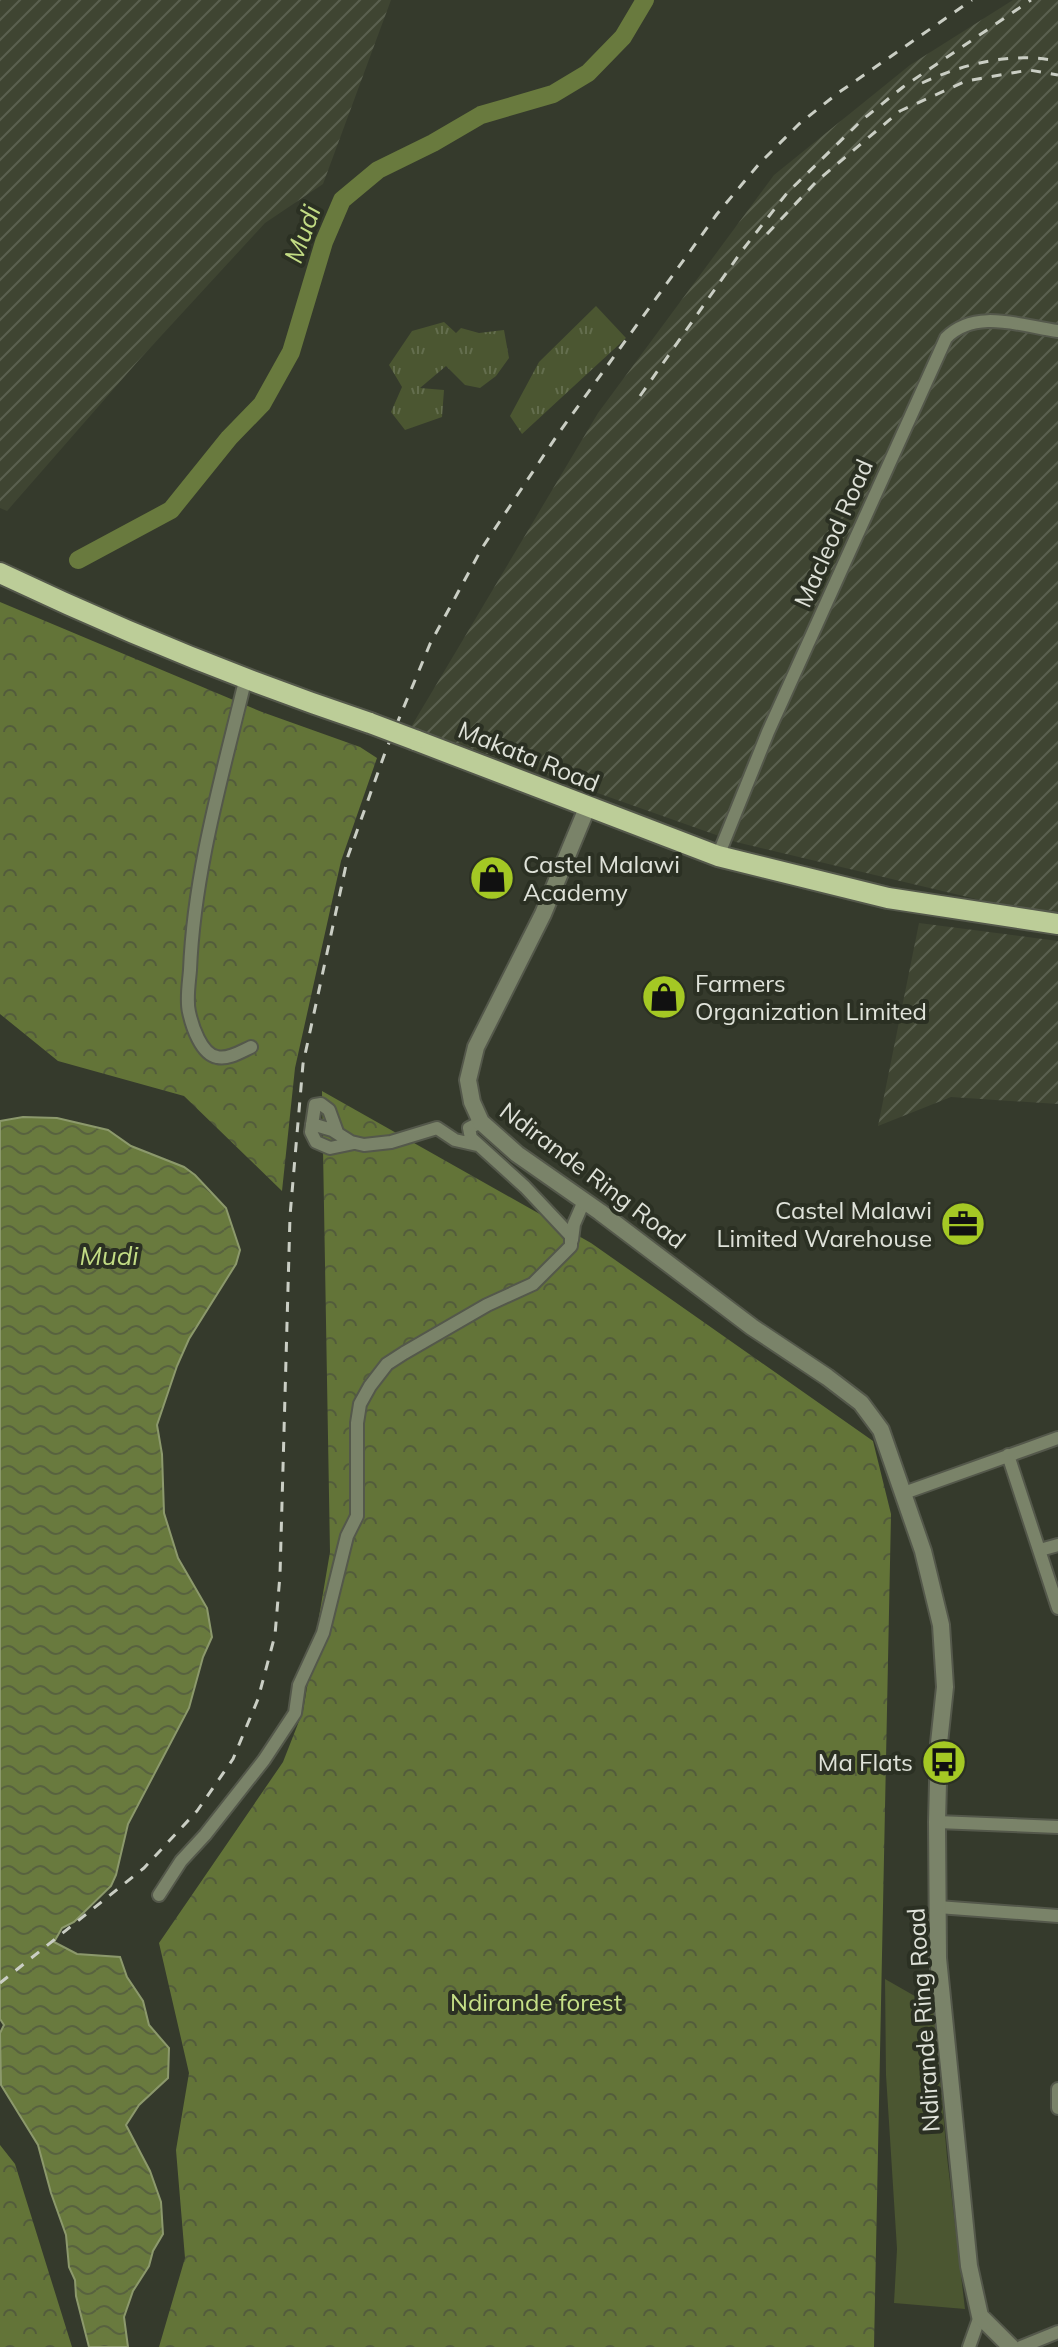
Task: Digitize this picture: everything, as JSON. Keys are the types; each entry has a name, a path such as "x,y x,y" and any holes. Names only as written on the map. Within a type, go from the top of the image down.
{"main road":[{"name":"Makata Road","path":"0,573 59,602 246,677 718,856 888,898 1058,924"}],"street":[{"name":"Macleod Road","path":"718,856 768,732 946,338 961,326 977,321 1058,331"},
{"path":"246,677 191,926 188,1011 205,1049 212,1055 227,1057 251,1047"},
{"name":"Ndirande Ring Road","path":"587,808 543,914 476,1047 469,1090 481,1122 517,1154 752,1327 805,1360 861,1403 881,1430 930,1574 941,1625 945,1687 939,1743 938,1958 969,2266 980,2316"},
{"path":"337,1132 329,1110 321,1104 313,1107 313,1139 319,1145 381,1144 437,1128 455,1140 477,1145"},
{"path":"481,1122 469,1128 471,1138 525,1187 572,1240"},
{"path":"312,1124 337,1132 354,1143"},
{"path":"159,1895 181,1861 264,1760 295,1713 299,1685 323,1633 347,1536 357,1516 357,1423 360,1404 370,1386 382,1369 405,1352 487,1305 533,1284 568,1251 574,1224 584,1201"},
{"path":"904,1493 1058,1438"},
{"path":"1008,1455 1058,1608"},
{"path":"1040,1550 1058,1545"},
{"path":"937,1822 1058,1827"},
{"path":"938,1907 1058,1916"},
{"path":"1058,2089 1058,2108"},
{"path":"969,2347 980,2316 1011,2347"},
{"path":"1021,2347 1058,2332"}],"shaded area":[{"path":"0,0 391,0 323,184 265,223 139,360 7,511 0,508"},
{"path":"1013,0 1058,0 1058,911 1014,908 736,842 411,727 598,413 774,175 910,65"},
{"path":"919,923 1058,941 1058,1104 951,1097 878,1126"}],"green space":[{"path":"596,306 626,338 522,434 510,416 539,362"},
{"path":"444,322 456,333 461,328 479,333 504,330 509,358 496,376 480,388 465,385 446,366 420,388 444,390 442,417 405,430 391,412 402,387 389,365 412,331"},
{"path":"0,602 262,712 360,747 377,758 341,861 295,1068 282,1191 184,1096 58,1061 0,1014"},
{"name":"Ndirande forest","path":"322,1091 591,1243 873,1441 891,1514 874,2347 159,2347 185,2258 176,2150 189,2073 159,1943 283,1762 303,1711 330,1552"},
{"path":"885,1979 934,2007 965,2309 894,2303 897,2249 886,2075"},
{"path":"0,2145 15,2164 72,2347 0,2347"}],"water":[{"name":"Mudi","path":"23,1117 57,1118 108,1130 131,1146 184,1167 226,1208 240,1250 236,1264 189,1339 157,1425 162,1454 164,1513 178,1558 207,1608 212,1637 189,1708 128,1824 111,1886 74,1922 62,1928 54,1942 77,1954 120,1957 127,1977 143,2001 149,2025 169,2048 168,2078 139,2105 126,2125 150,2171 161,2202 163,2234 149,2266 133,2291 124,2317 128,2347 89,2347 75,2280 69,2267 66,2235 38,2145 1,2085 0,2033 4,2025 0,2019 0,1121"}],"waterway":[{"name":"Mudi","path":"78,560 171,510 229,438 262,404 291,352 324,242 342,200 378,170 481,115 553,94 588,73 623,37 645,0"}],"railway":[{"path":"0,1983 144,1868 197,1811 233,1759 258,1699 275,1635 280,1575 290,1216 303,1064 348,856 386,750 430,644 482,548 558,434 717,214 759,164 799,124 838,93 972,0"},
{"path":"640,396 741,252 787,193 862,120 903,87 1031,0"},
{"path":"922,83 988,61 1023,58 1058,61"},
{"path":"767,234 817,181 900,111 966,81 1029,70 1058,75"}],"place":[{"name":"Castel Malawi Academy","path":"492,878"},
{"name":"Farmers Organization Limited","path":"664,997"},
{"name":"Castel Malawi Limited Warehouse","path":"963,1224"},
{"name":"Ma Flats","path":"944,1762"}]}
